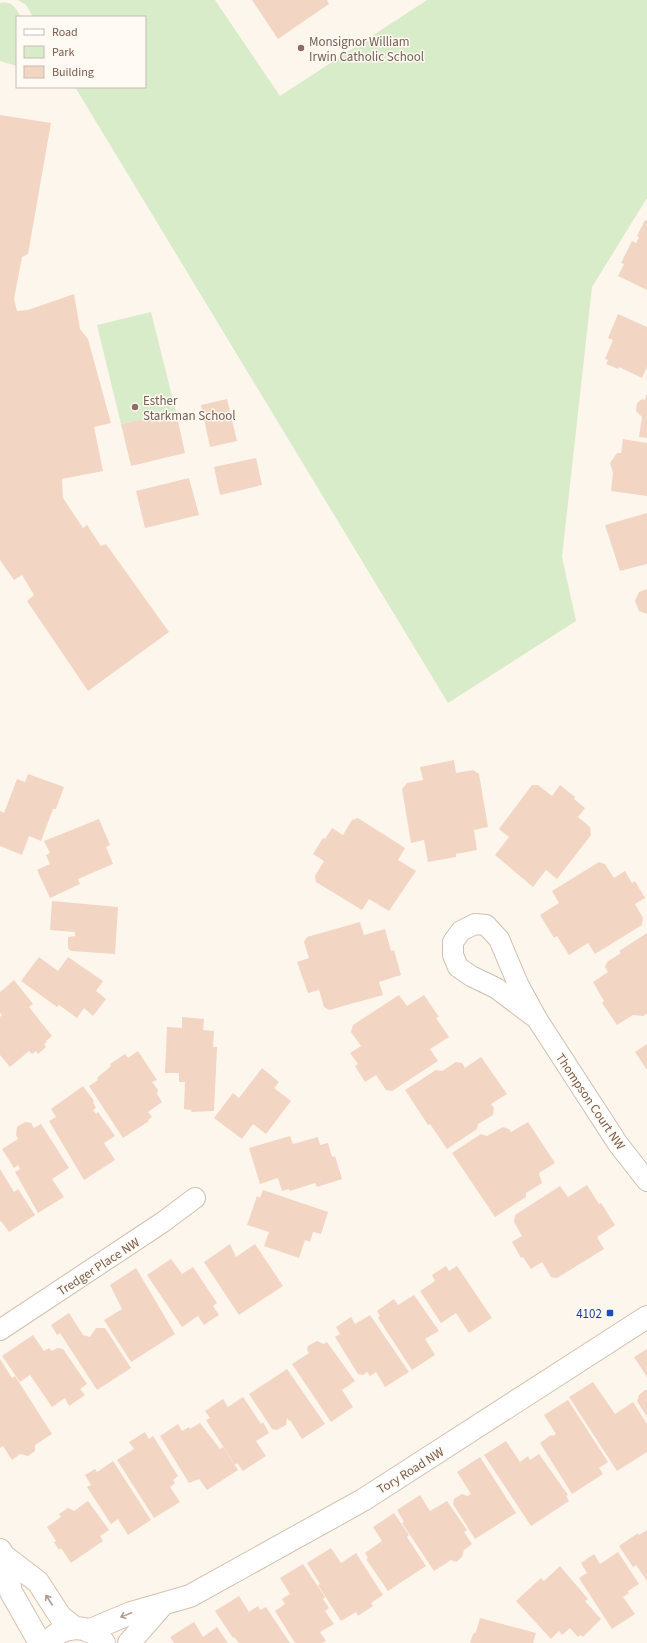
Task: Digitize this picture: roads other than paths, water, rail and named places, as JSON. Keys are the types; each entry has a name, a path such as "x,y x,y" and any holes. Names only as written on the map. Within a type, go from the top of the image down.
{"street":[{"name":"Thompson Court NW","path":"536,1019 496,988 471,976 458,967 453,955 453,942 461,931 474,924 486,925 499,939 518,984 536,1019 618,1144 647,1181"},
{"name":"Tredger Place NW","path":"0,1330 163,1222 194,1198"},
{"name":"Tory Road NW","path":"47,1643 56,1634 64,1630 89,1634 131,1613 190,1596 364,1500 647,1317"},
{"path":"2,1553 38,1582 60,1616 89,1634"},
{"path":"2,1553 11,1592 40,1643"},
{"path":"129,1643 163,1604"}],"place":[{"name":"Monsignor William Irwin Catholic School","path":"301,48"},
{"name":"Esther Starkman School","path":"135,407"},
{"name":"4102","path":"610,1313"}]}
